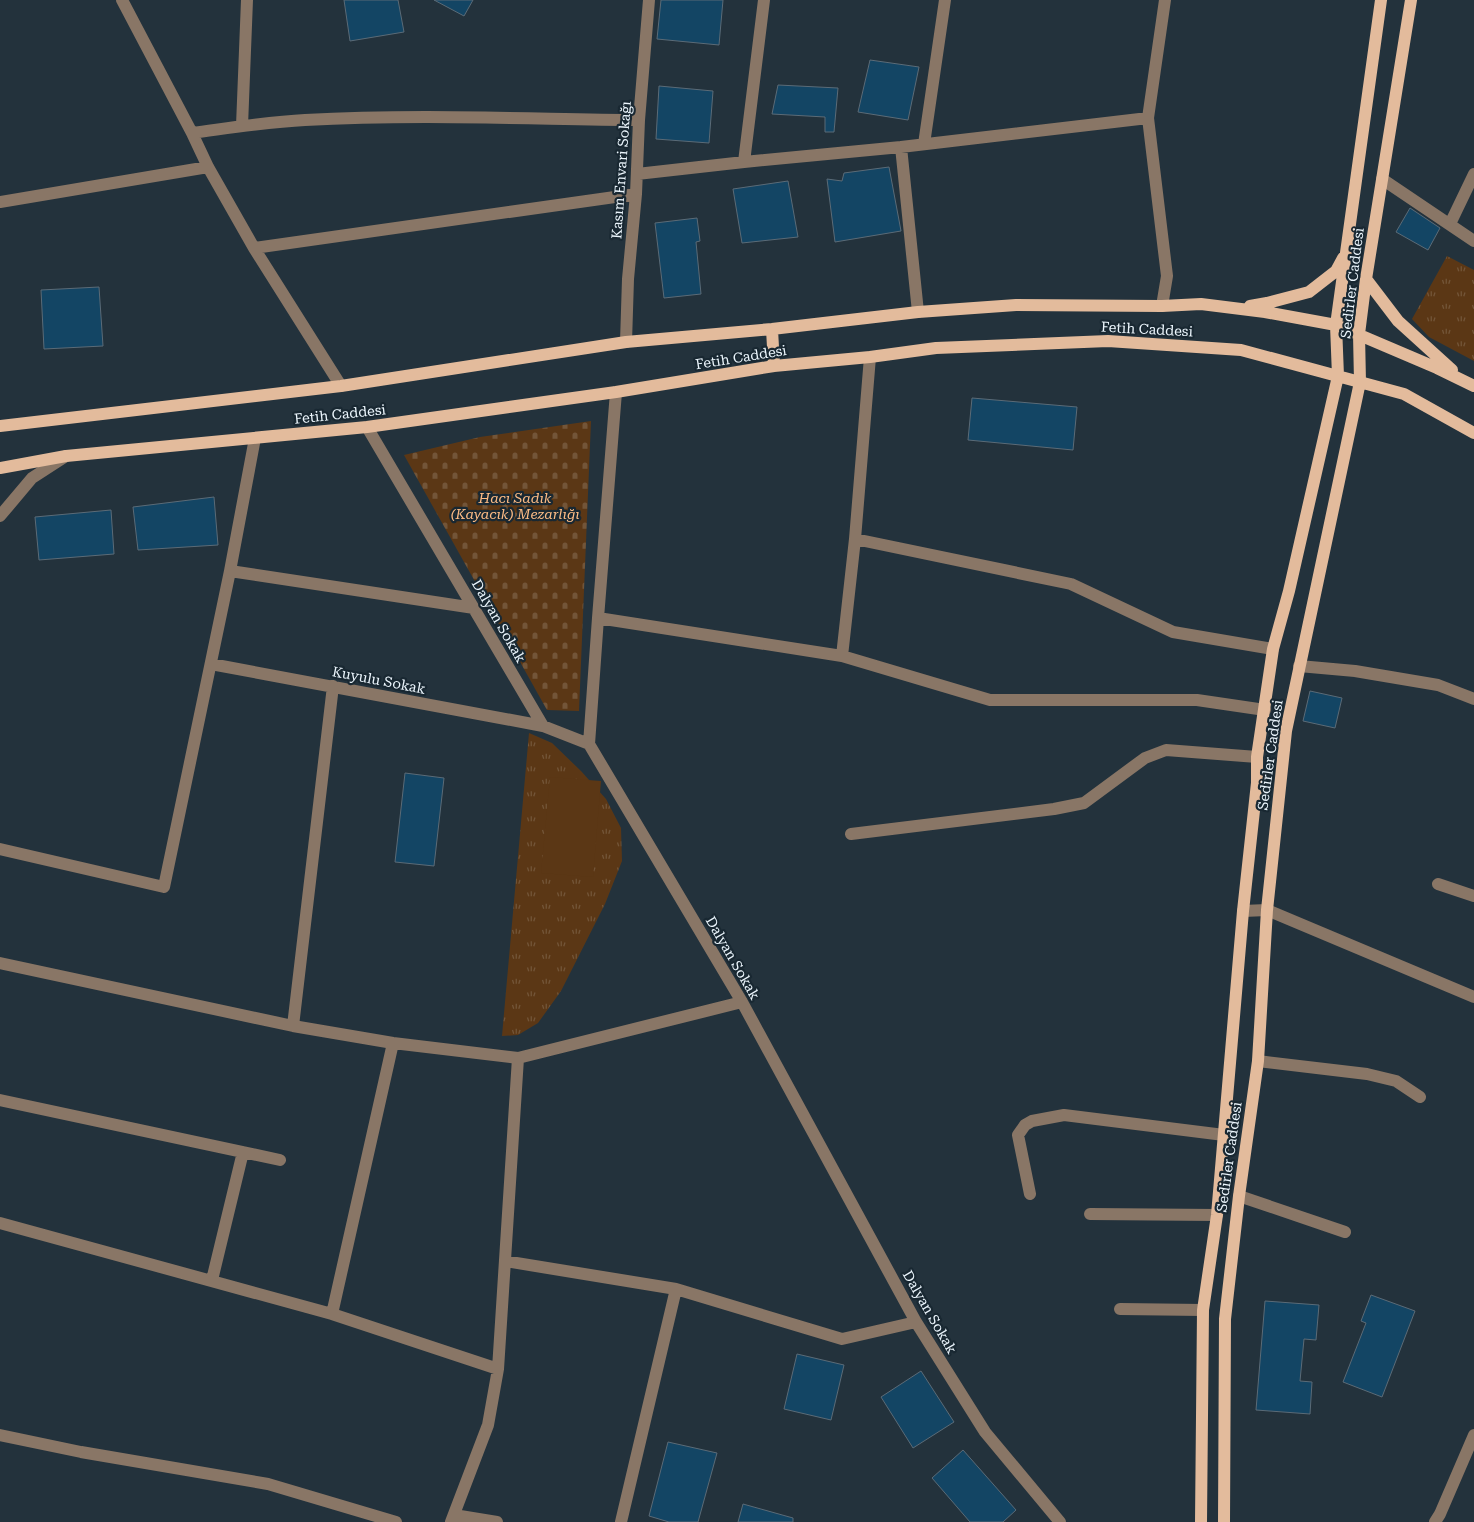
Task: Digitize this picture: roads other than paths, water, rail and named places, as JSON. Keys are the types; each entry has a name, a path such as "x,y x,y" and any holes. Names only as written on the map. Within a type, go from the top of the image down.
{"main road":[{"name":"Sedirler Caddesi","path":"1202,1522 1203,1310 1216,1215 1224,1135 1243,910 1257,783 1257,757 1273,649 1289,591 1338,376 1336,325 1381,0"},
{"name":"Sedirler Caddesi","path":"1224,1522 1225,1319 1238,1196 1258,1061 1267,910 1286,731 1360,382 1359,334 1366,279 1411,0"},
{"path":"1237,308 1309,292 1336,271 1346,251"},
{"path":"1366,279 1398,321 1469,384"},
{"name":"Fetih Caddesi","path":"0,426 341,386 626,342 772,329 918,312 1016,305 1162,306 1201,304 1265,312 1336,325 1469,384"},
{"path":"772,329 774,366"},
{"name":"Fetih Caddesi","path":"0,468 66,456 367,427 616,392 774,366 870,357 936,348 1108,341 1241,350 1404,394 1474,434"}],"street":[{"path":"122,0 208,167 254,248 341,386"},
{"path":"242,126 247,0"},
{"name":"Kasım Envari Sokağı","path":"626,342 628,279 636,194 639,120 649,0"},
{"path":"744,162 764,0"},
{"path":"924,144 945,0"},
{"path":"1162,306 1167,276 1148,118 1165,0"},
{"path":"192,133 305,120 426,118 639,120"},
{"path":"637,174 901,147 1148,118"},
{"path":"901,147 918,312"},
{"path":"0,202 208,167"},
{"path":"1450,224 1474,174"},
{"path":"1382,179 1474,241"},
{"path":"254,248 636,194"},
{"path":"842,656 855,539 870,357"},
{"path":"543,726 589,744 616,392"},
{"name":"Dalyan Sokak","path":"367,427 543,726"},
{"path":"0,849 164,887 230,571 255,438"},
{"path":"0,516 32,478 66,456"},
{"path":"855,539 1071,584 1173,632 1273,649"},
{"path":"230,571 474,608"},
{"path":"598,618 842,656 990,700 1196,700 1265,710"},
{"name":"Kuyulu Sokak","path":"210,664 543,726"},
{"path":"1300,666 1355,672 1438,685 1474,699"},
{"path":"293,1026 333,686"},
{"name":"Dalyan Sokak","path":"589,744 742,1002 916,1322 985,1432 1060,1522"},
{"path":"851,834 1054,809 1084,803 1145,758 1166,750 1257,757"},
{"path":"1438,884 1474,896"},
{"path":"1243,910 1267,910 1474,997"},
{"path":"0,963 293,1026 393,1043 518,1058 742,1002"},
{"path":"332,1314 393,1043"},
{"path":"497,1522 452,1519 488,1424 498,1369 518,1058"},
{"path":"1258,1061 1367,1074 1396,1082 1420,1097"},
{"path":"0,1100 280,1160"},
{"path":"1030,1194 1018,1135 1024,1125 1032,1121 1064,1115 1224,1135"},
{"path":"212,1280 243,1152"},
{"path":"1238,1196 1345,1232"},
{"path":"1090,1214 1216,1215"},
{"path":"0,1224 332,1314 498,1369"},
{"path":"505,1261 676,1289 842,1338 916,1322"},
{"path":"621,1522 676,1289"},
{"path":"1120,1309 1203,1310"},
{"path":"0,1435 81,1452 268,1484 396,1522"},
{"path":"1440,1519 1474,1435"}],"park label":[{"name":"Hacı Sadık (Kayacık) Mezarlığı","path":"515,506"}]}
